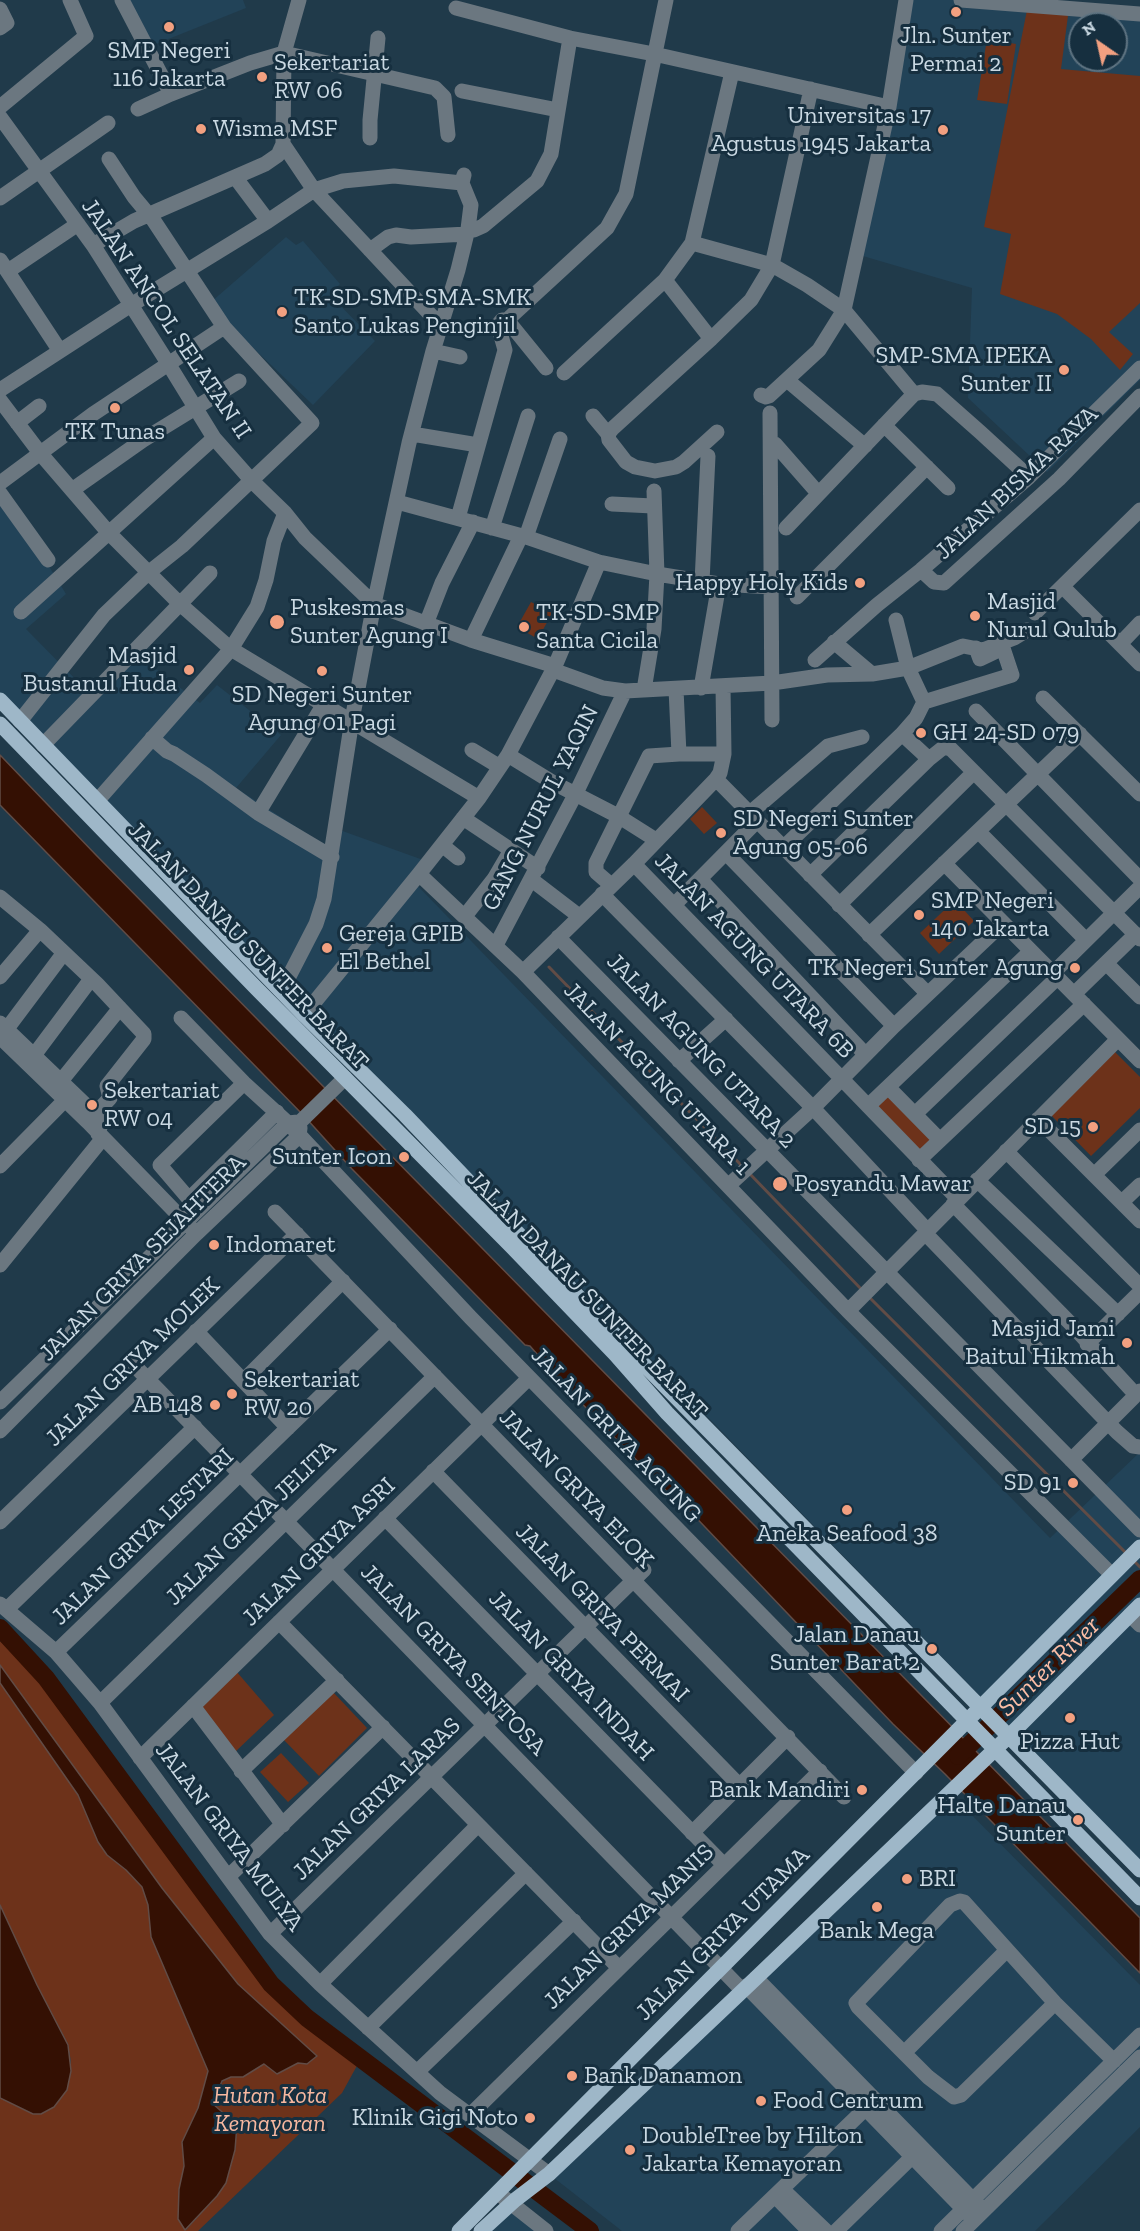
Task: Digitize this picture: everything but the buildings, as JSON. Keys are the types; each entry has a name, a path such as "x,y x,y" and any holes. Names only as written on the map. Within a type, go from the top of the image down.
{"main road":[{"name":"JALAN DANAU SUNTER BARAT","path":"0,700 304,1015 405,1115 667,1413 971,1723 990,1749 1140,1898"},
{"name":"JALAN DANAU SUNTER BARAT","path":"0,724 141,868 339,1083 517,1242 804,1527 1140,1870"},
{"path":"141,868 153,856"},
{"path":"791,1541 804,1527"},
{"name":"JALAN GRIYA UTAMA","path":"459,2231 957,1732 971,1723 984,1710 1139,1547"},
{"path":"481,2231 545,2176 748,1985 954,1788 1005,1731 1137,1615"}],"street":[{"path":"0,107 84,38 86,33 70,0"},
{"path":"122,0 171,94"},
{"path":"93,245 149,215 272,160 278,155 283,144 284,53 300,0"},
{"path":"458,518 505,350 498,325 500,321 507,320 606,228 626,194 666,0"},
{"path":"761,395 769,396 819,350 844,310 889,107 906,0"},
{"path":"961,0 1140,14"},
{"path":"456,8 570,38 654,54 889,107"},
{"path":"0,9 7,22 0,28"},
{"path":"370,138 378,38"},
{"path":"370,250 388,237 396,235 411,237 470,231 483,226 537,181 551,154 570,38"},
{"path":"138,108 250,63 284,53 435,88 444,97 448,135"},
{"path":"564,373 665,280 692,243 732,72"},
{"path":"608,435 751,300 772,265 811,89"},
{"path":"462,91 558,110"},
{"name":"JALAN ANCOL SELATAN II","path":"0,117 93,245 214,438 252,481 285,513 305,538 374,604 554,668 603,688 625,691 701,688 772,683 827,675 872,674 908,668 963,646 976,648"},
{"path":"0,198 108,123"},
{"path":"283,144 314,190 441,326"},
{"path":"20,721 104,615 148,573 182,546 312,423 224,327 109,159"},
{"path":"0,390 131,304 268,221 314,190 343,181 394,176 463,179 471,205 470,231 433,351 374,604 352,720 324,899 316,924 282,990"},
{"path":"235,177 268,221"},
{"path":"60,351 4,265 78,224"},
{"path":"692,243 772,265 844,310 914,394"},
{"path":"665,280 711,339"},
{"path":"507,320 546,368"},
{"path":"0,483 93,414 224,327"},
{"path":"433,351 460,357"},
{"path":"815,660 877,604 921,570 1029,477 1140,368"},
{"path":"72,490 142,440 238,381"},
{"path":"787,381 864,446"},
{"path":"786,528 914,394 928,392 937,394 1029,477"},
{"name":"JALAN BISMA RAYA","path":"921,570 934,582 944,583 1059,479 1140,396"},
{"path":"0,400 40,453 108,532 180,604 231,649 478,798"},
{"path":"17,423 39,406"},
{"path":"770,413 772,720"},
{"path":"492,528 528,416"},
{"path":"593,416 626,462 635,467 655,471 676,467 684,462 717,432"},
{"path":"884,425 948,488"},
{"path":"412,434 478,445"},
{"path":"21,612 214,438"},
{"path":"471,640 524,537 560,439"},
{"path":"775,444 818,493"},
{"path":"702,582 708,456"},
{"path":"797,597 927,467"},
{"path":"0,493 48,560"},
{"path":"612,504 654,499 657,574 654,629 644,690"},
{"path":"397,502 524,537 599,562 702,582 771,587"},
{"path":"1035,613 1140,510"},
{"path":"98,800 231,649 257,607 266,580 274,541 285,513"},
{"path":"426,624 442,583 473,522"},
{"path":"304,1015 442,845 504,761 554,668 599,562"},
{"path":"43,746 210,573"},
{"path":"701,688 719,584"},
{"path":"1063,587 1140,664"},
{"path":"896,620 908,668 924,702"},
{"path":"1120,644 1140,623"},
{"path":"976,648 983,650 1014,638 1027,630"},
{"path":"834,642 872,674"},
{"path":"783,848 902,734 916,718 924,702 1012,675 1003,648 980,659 976,648"},
{"path":"419,874 523,972 634,864 716,779 720,773 724,754 723,686"},
{"path":"676,689 679,754"},
{"name":"GANG NURUL YAQIN","path":"496,945 576,794 625,691"},
{"path":"1043,698 1140,794"},
{"path":"258,813 324,704"},
{"path":"976,711 1140,879"},
{"path":"902,734 929,759"},
{"path":"868,935 1080,734"},
{"path":"674,905 726,853 753,817 828,746 862,737"},
{"path":"152,738 167,751 206,774 258,813 332,856"},
{"path":"810,875 944,747 951,749 974,771 1138,937 1106,963 1079,999 919,1160"},
{"path":"472,750 552,782 618,816 656,840"},
{"path":"724,754 649,756 595,867 606,890 1108,1423 1133,1446 1140,1447"},
{"path":"839,905 974,771"},
{"path":"716,779 928,994"},
{"path":"463,818 511,850 579,916"},
{"path":"978,831 1086,940"},
{"path":"442,845 458,858"},
{"path":"465,916 494,879 511,850"},
{"path":"726,853 894,1026"},
{"path":"944,863 1140,1061"},
{"name":"JALAN AGUNG UTARA 6B","path":"634,864 919,1160 1087,1344 1138,1393"},
{"path":"700,879 865,1054"},
{"path":"915,1114 1140,887"},
{"path":"1,899 40,930 142,1030 144,1039 107,1086 110,1098 95,1114"},
{"path":"732,1182 813,1108 865,1054 1003,923"},
{"path":"0,977 40,930"},
{"name":"JALAN AGUNG UTARA 2","path":"558,937 1140,1530"},
{"path":"868,1106 1031,951"},
{"path":"2,1030 63,954"},
{"path":"1106,963 1140,997"},
{"name":"JALAN AGUNG UTARA 1","path":"523,972 732,1182 848,1311 1116,1571"},
{"path":"35,1054 91,979"},
{"path":"62,1082 120,1008"},
{"path":"181,1018 244,1083 277,1112 298,1125"},
{"path":"679,1061 726,1019"},
{"path":"0,1265 100,1136 101,1124 95,1114 35,1054 2,1030"},
{"path":"2,1030 65,1100 191,1229"},
{"path":"848,1311 1118,1039"},
{"path":"244,1083 160,1165 189,1199 277,1112"},
{"name":"JALAN GRIYA SEJAHTERA","path":"0,1402 191,1229 339,1083"},
{"path":"888,1087 940,1140"},
{"path":"0,1166 65,1100"},
{"path":"1038,1119 1140,1221"},
{"name":"JALAN GRIYA AGUNG","path":"298,1125 529,1378 920,1769"},
{"path":"1094,1175 1140,1130"},
{"path":"1006,1151 1140,1286"},
{"path":"977,1180 1118,1314"},
{"path":"1122,1202 1140,1185"},
{"name":"JALAN GRIYA ELOK","path":"275,1212 482,1424 638,1575 844,1797"},
{"name":"JALAN GRIYA SEJAHTERA","path":"0,1431 191,1229"},
{"name":"JALAN GRIYA MOLEK","path":"0,1522 297,1234"},
{"path":"243,1381 343,1281"},
{"path":"1087,1344 1140,1292"},
{"name":"JALAN GRIYA LESTARI","path":"56,1652 390,1329"},
{"path":"196,1331 288,1428"},
{"name":"JALAN GRIYA SENTOSA","path":"131,1362 672,1916 720,1968 748,1985"},
{"name":"JALAN GRIYA JELITA","path":"99,1703 435,1376"},
{"name":"JALAN GRIYA ASRI","path":"140,1758 529,1378"},
{"path":"1071,1460 1138,1393"},
{"path":"4,1607 195,1427"},
{"name":"JALAN GRIYA PERMAI","path":"433,1471 739,1785"},
{"name":"JALAN GRIYA INDAH","path":"385,1518 724,1865"},
{"name":"JALAN GRIYA LARAS","path":"270,1934 638,1575"},
{"name":"JALAN GRIYA MULYA","path":"4,1607 56,1652 99,1703 270,1934 320,1984 440,2093 545,2176"},
{"path":"279,1622 619,1968"},
{"path":"242,1771 337,1680"},
{"path":"193,1706 283,1825"},
{"path":"228,1877 383,1727"},
{"path":"692,1833 788,1737"},
{"name":"JALAN GRIYA MANIS","path":"470,2115 819,1771"},
{"path":"320,1984 478,1825"},
{"path":"368,2028 526,1873"},
{"path":"1055,2002 957,2097 945,2092 856,2003 942,1914 956,1901 964,1902 1055,2002 1114,2061"},
{"path":"418,2071 574,1922"},
{"path":"904,2053 1007,1950"},
{"path":"748,1985 865,2109 971,2214"},
{"path":"748,1985 971,2214"},
{"path":"971,2214 1140,2035"},
{"path":"941,2231 971,2214 1140,2057"},
{"path":"738,2231 865,2109"},
{"path":"836,2231 912,2157"},
{"path":"499,2192 546,2231"},
{"path":"778,2192 809,2231"},
{"path":"778,2192 826,2231"}],"shaded area":[{"name":"SMP Negeri 116 Jakarta","path":"125,0 243,0 246,8 151,46"},
{"path":"905,0 961,0 1114,12 1068,12 1068,72 1128,72 1128,13 1140,14 1140,380 1047,472 968,398 972,288 856,254"},
{"name":"TK-SD-SMP-SMA-SMK Santo Lukas Penginjil","path":"286,237 296,245 303,241 340,284 330,295 375,341 313,405 226,322 211,302"},
{"path":"4,493 66,594 26,629 93,697 135,653 200,703 217,685 281,735 236,788 332,850 337,829 426,861 411,879 1050,1538 1140,1452 1140,1860 0,692 0,494"},
{"path":"0,755 1140,1918 1140,1973 893,1724 684,1505 679,1504 564,1385 530,1346 525,1345 352,1169 305,1117 0,805"},
{"path":"0,1665 162,1888 238,1984 317,2056 307,2064 298,2063 277,2074 264,2064 243,2077 231,2077 222,2081 213,2104 237,2125 235,2150 226,2183 185,2230 178,2219 179,2189 184,2166 182,2142 198,2108 208,2071 151,1937 148,1905 142,1887 107,1855 98,1842 78,1795 0,1683"},
{"path":"954,1797 1140,1985 1140,2127 1035,2231 622,2231 549,2174"},
{"path":"0,1905 68,2045 71,2071 67,2090 54,2107 41,2114 33,2114 0,2098"},
{"path":"511,2204 546,2231 482,2231"}],"green space":[{"path":"1028,5 1069,8 1061,69 1068,70 1068,72 1140,76 1140,303 1109,332 1133,354 1120,370 1091,339 1057,314 1000,294 1011,234 984,227"},
{"path":"987,39 1016,44 1007,104 977,100"},
{"path":"531,602 552,613 538,639 517,627"},
{"path":"702,807 717,823 704,834 690,819"},
{"path":"955,900 974,921 939,954 920,933"},
{"path":"1115,1052 1140,1077 1140,1108 1091,1156 1051,1115"},
{"path":"890,1094 935,1139 919,1155 874,1109"},
{"name":"Hutan Kota Kemayoran","path":"0,1641 28,1664 263,1982 292,2010 359,2062 342,2093 198,2231 0,2231 0,2098 33,2114 41,2114 54,2107 67,2090 71,2062 68,2044 37,1985 0,1905 0,1683 78,1795 98,1842 107,1855 142,1887 148,1905 151,1937 208,2071 198,2108 182,2142 184,2166 179,2189 186,2230 226,2183 235,2150 237,2125 213,2104 223,2081 231,2077 243,2077 265,2064 277,2074 298,2063 263,2009 238,1984 162,1888 0,1665"},
{"path":"236,1671 274,1715 234,1753 199,1705"},
{"path":"333,1692 367,1728 319,1776 283,1739"},
{"path":"281,1753 309,1783 288,1802 260,1772"}],"waterway":[{"path":"549,967 742,1166"},
{"path":"749,1173 863,1291"},
{"path":"870,1298 1127,1554"},
{"path":"1133,1560 1140,1567"},
{"name":"Sunter River","path":"958,1756 1140,1579"},
{"path":"0,1628 46,1678 271,1984 307,2018 590,2231"}],"place":[{"name":"Jln. Sunter Permai 2","path":"956,12"},
{"name":"SMP Negeri 116 Jakarta","path":"169,27"},
{"name":"Sekertariat RW 06","path":"262,77"},
{"name":"Wisma MSF","path":"201,129"},
{"name":"Universitas 17 Agustus 1945 Jakarta","path":"943,130"},
{"name":"TK-SD-SMP-SMA-SMK Santo Lukas Penginjil","path":"282,312"},
{"name":"SMP-SMA IPEKA Sunter II","path":"1064,370"},
{"name":"TK Tunas","path":"115,408"},
{"name":"Happy Holy Kids","path":"860,583"},
{"name":"Masjid Nurul Qulub","path":"975,616"},
{"name":"Puskesmas Sunter Agung I","path":"277,622"},
{"name":"TK-SD-SMP Santa Cicila","path":"524,627"},
{"name":"Masjid Bustanul Huda","path":"189,670"},
{"name":"SD Negeri Sunter Agung 01 Pagi","path":"322,671"},
{"name":"GH 24-SD 079","path":"921,733"},
{"name":"SD Negeri Sunter Agung 05-06","path":"721,833"},
{"name":"SMP Negeri 140 Jakarta","path":"919,915"},
{"name":"Gereja GPIB El Bethel","path":"327,948"},
{"name":"TK Negeri Sunter Agung","path":"1075,968"},
{"name":"Sekertariat RW 04","path":"92,1105"},
{"name":"SD 15","path":"1093,1127"},
{"name":"Sunter Icon","path":"404,1157"},
{"name":"Posyandu Mawar","path":"780,1184"},
{"name":"Indomaret","path":"214,1245"},
{"name":"Masjid Jami Baitul Hikmah","path":"1127,1343"},
{"name":"Sekertariat RW 20","path":"232,1394"},
{"name":"AB 148","path":"215,1405"},
{"name":"SD 91","path":"1073,1483"},
{"name":"Aneka Seafood 38","path":"847,1510"},
{"name":"Jalan Danau Sunter Barat 2","path":"932,1649"},
{"name":"Pizza Hut","path":"1070,1718"},
{"name":"Bank Mandiri","path":"862,1790"},
{"name":"Halte Danau Sunter","path":"1078,1820"},
{"name":"BRI","path":"907,1879"},
{"name":"Bank Mega","path":"877,1907"},
{"name":"Bank Danamon","path":"572,2076"},
{"name":"Food Centrum","path":"761,2101"},
{"name":"Klinik Gigi Noto","path":"530,2118"},
{"name":"DoubleTree by Hilton Jakarta Kemayoran","path":"630,2150"}]}
